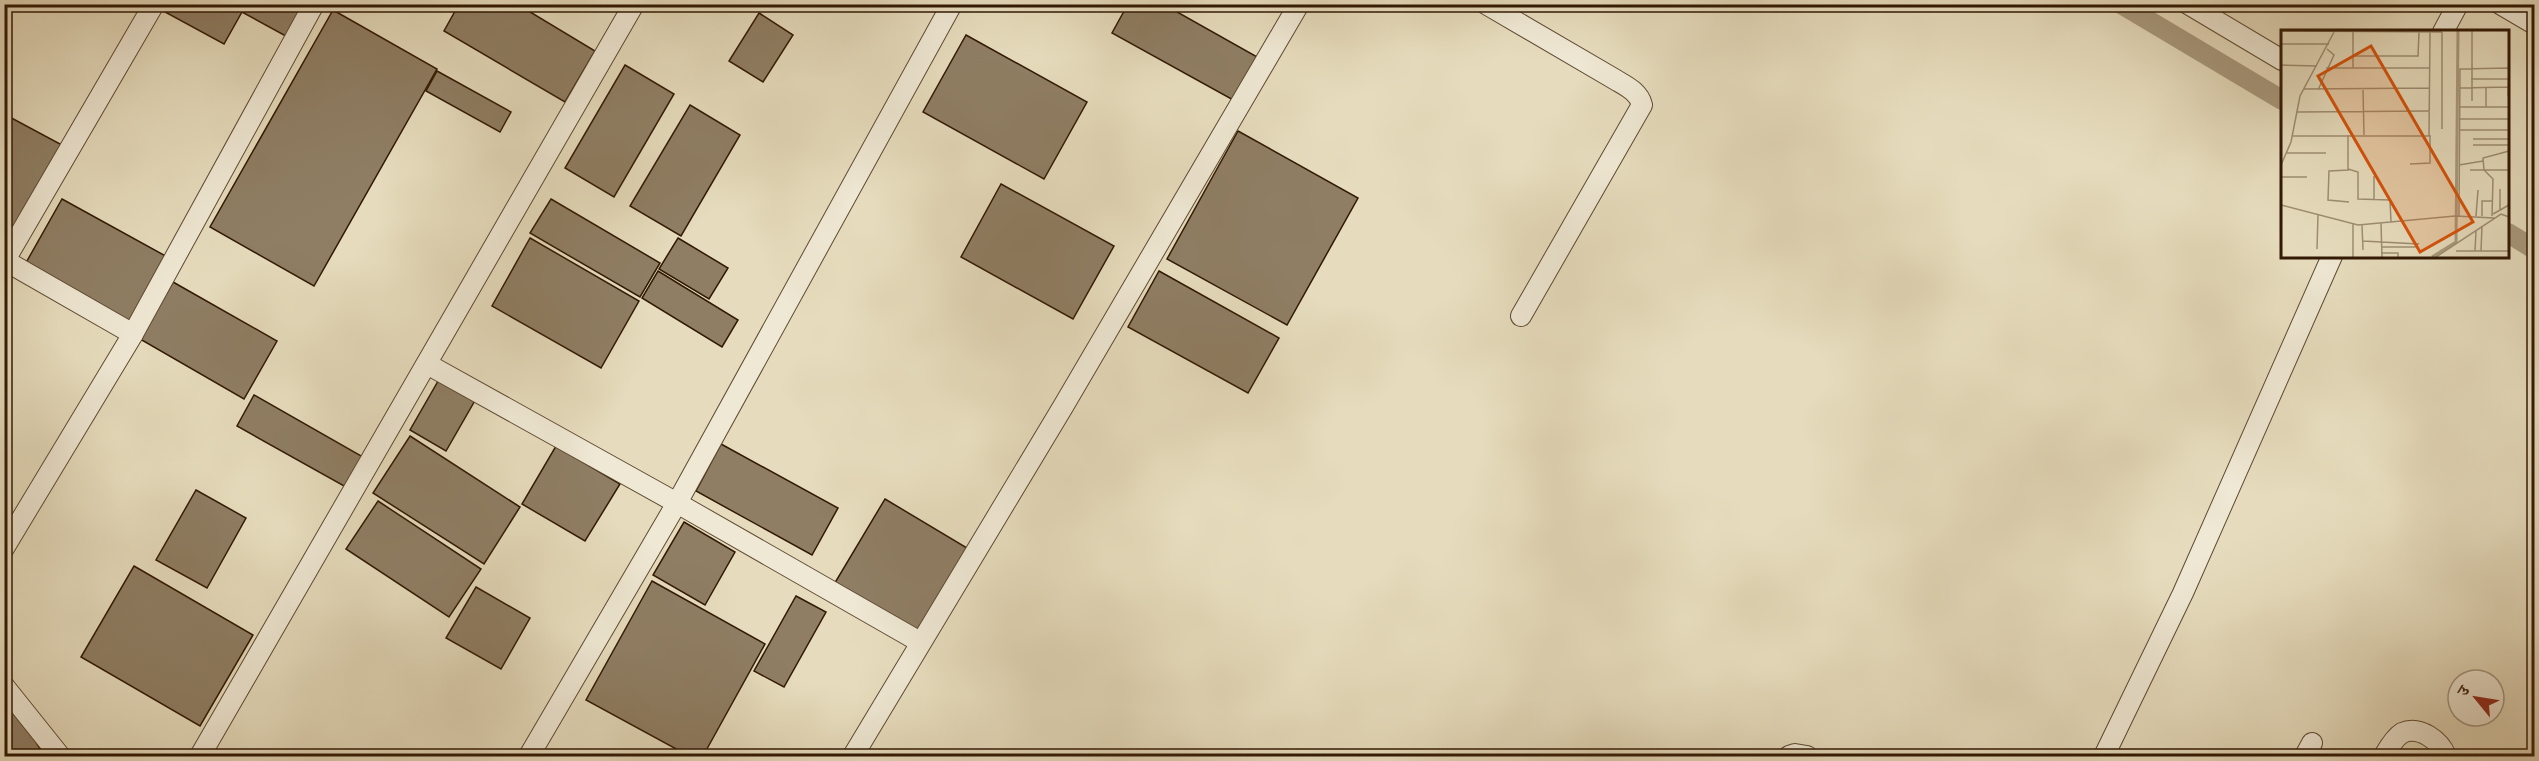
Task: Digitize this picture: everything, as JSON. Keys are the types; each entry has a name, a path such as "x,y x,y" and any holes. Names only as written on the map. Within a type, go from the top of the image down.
{"street":[{"path":"133,334 5,260 154,4"},
{"path":"4,548 133,334 314,4"},
{"path":"200,756 634,4"},
{"path":"530,756 677,503 952,4"},
{"path":"853,756 1064,405 1299,4"},
{"path":"1486,4 1616,80 1634,92 1640,98 1642,105 1521,316"},
{"path":"2188,4 2281,59"},
{"path":"2444,30 2458,4"},
{"path":"2499,4 2528,15"},
{"path":"2104,756 2183,593 2331,258"},
{"path":"427,364 920,642"},
{"path":"4,686 60,756"},
{"path":"2384,756 2395,740 2411,731 2430,736 2439,743 2446,756"},
{"path":"1789,756 1795,754 1807,756"}],"building":[{"path":"169,4 313,4 293,40 242,12 224,44 165,12"},
{"path":"459,4 517,4 595,51 565,102 444,31"},
{"path":"1128,4 1163,4 1259,58 1235,101 1112,33"},
{"path":"333,10 437,69 314,286 210,227"},
{"path":"759,13 793,35 763,82 729,61"},
{"path":"966,35 1087,102 1044,179 923,112"},
{"path":"625,65 674,94 614,197 565,168"},
{"path":"437,71 511,112 500,132 426,91"},
{"path":"690,105 740,135 681,236 630,206"},
{"path":"4,114 62,145 4,249"},
{"path":"1238,131 1358,198 1287,325 1167,259"},
{"path":"1001,184 1114,246 1073,319 961,257"},
{"path":"62,199 171,259 132,328 23,268"},
{"path":"551,199 660,263 640,297 530,233"},
{"path":"530,238 639,301 601,368 492,306"},
{"path":"678,238 728,268 709,299 659,269"},
{"path":"658,271 738,320 722,347 642,298"},
{"path":"1159,271 1279,338 1248,393 1128,327"},
{"path":"173,282 277,341 244,399 140,339"},
{"path":"441,376 477,397 446,451 410,430"},
{"path":"254,395 370,461 353,491 237,426"},
{"path":"410,436 520,507 484,564 373,493"},
{"path":"721,444 838,508 812,555 696,491"},
{"path":"556,446 620,484 585,541 522,504"},
{"path":"196,490 246,518 207,588 156,560"},
{"path":"885,499 972,551 921,638 833,586"},
{"path":"378,501 481,569 449,617 346,549"},
{"path":"684,522 735,552 705,605 653,575"},
{"path":"134,566 253,635 200,726 81,657"},
{"path":"652,581 765,644 703,756 689,756 586,700"},
{"path":"476,587 530,618 501,669 446,638"},
{"path":"796,596 826,612 784,687 754,671"},
{"path":"14,704 44,756 4,756 4,710"}],"waterway":[{"path":"2121,4 2281,99"},
{"path":"2509,234 2534,249"}]}
